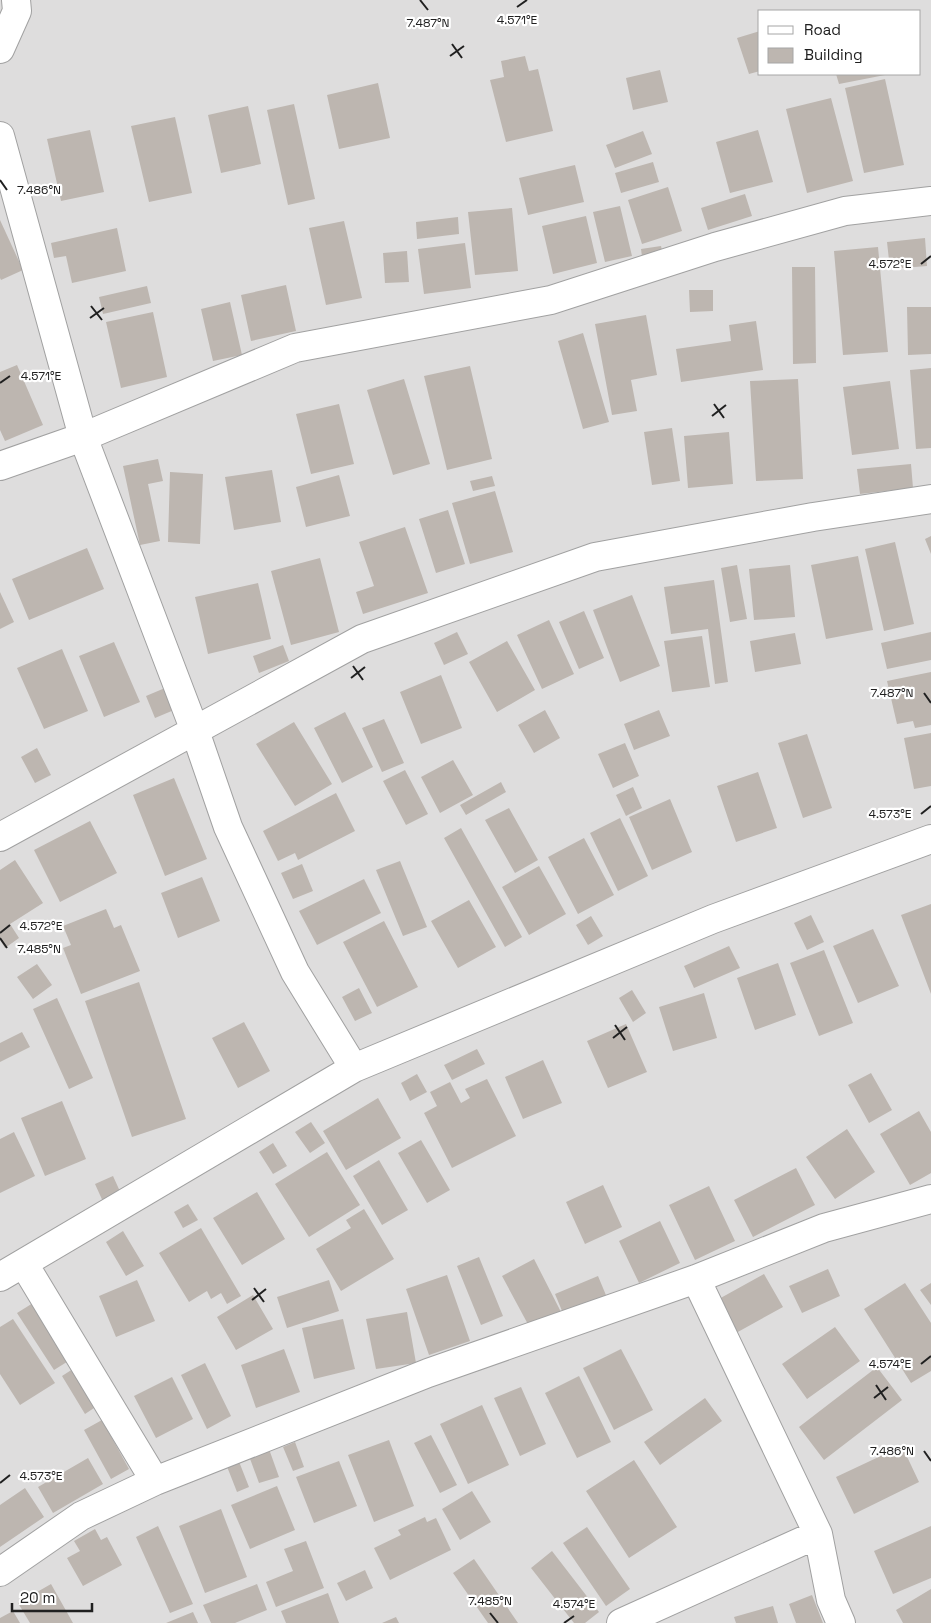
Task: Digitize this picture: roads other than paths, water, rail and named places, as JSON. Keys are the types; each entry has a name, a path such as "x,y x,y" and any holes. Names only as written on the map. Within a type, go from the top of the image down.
{"street":[{"path":"0,49 16,6"},
{"path":"0,136 82,437 195,731 228,827 294,972 354,1068"},
{"path":"0,466 82,437 295,348 550,300 715,247 845,211 931,201"},
{"path":"0,837 362,639 595,557 813,517 931,499"},
{"path":"0,1277 354,1068 713,919 931,839"},
{"path":"0,1572 81,1516 155,1481 428,1373 696,1279 824,1228 931,1199"},
{"path":"24,1264 155,1481"},
{"path":"696,1279 818,1534 831,1600 841,1623"},
{"path":"621,1623 818,1534"}]}
